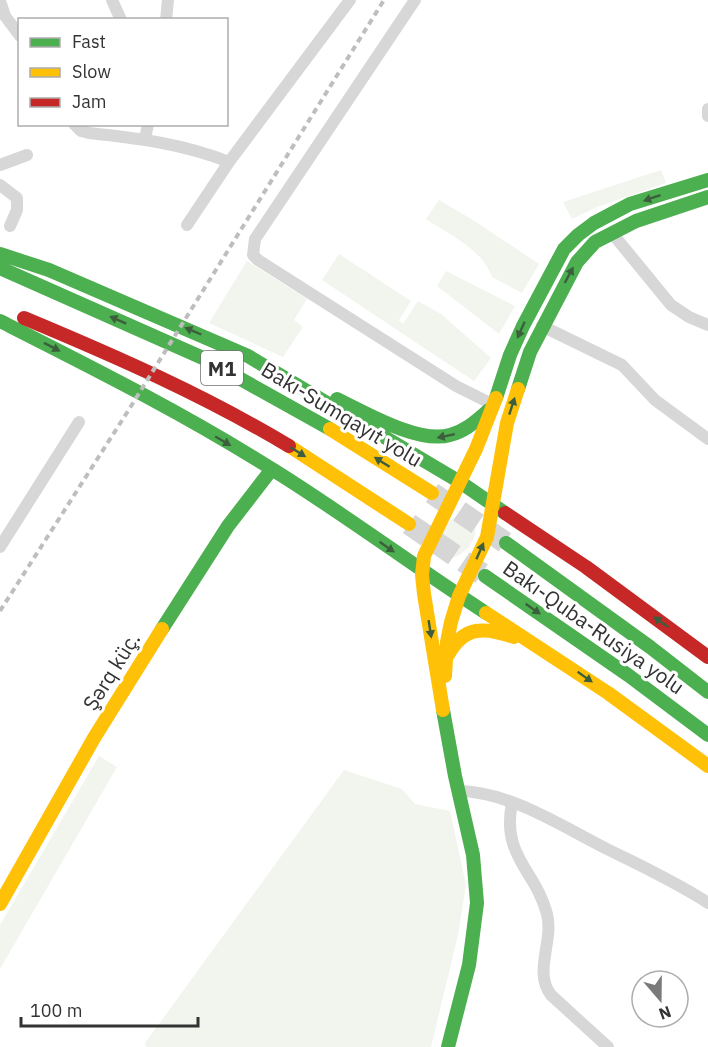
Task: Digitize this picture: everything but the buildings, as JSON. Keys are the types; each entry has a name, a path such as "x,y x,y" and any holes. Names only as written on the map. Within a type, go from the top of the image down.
{"main road":[{"path":"448,1047 472,950 478,910 477,879 445,716 422,571 428,543 460,482 494,405 510,355 532,307 564,249 573,238 588,227 628,207 708,180"},
{"path":"445,716 446,662 451,622 459,596 487,537 507,423 530,352 545,321 576,262 595,242 645,217 708,197"},
{"path":"0,254 49,270 207,337 405,432 422,437 451,436 476,423 494,405"},
{"name":"Bakı-Sumqayıt yolu","path":"0,268 202,358 341,435 432,493"},
{"path":"532,307 545,321"},
{"name":"M1","path":"0,308 126,360 184,387 268,434 409,525"},
{"path":"0,321 117,380 273,469 459,596 567,664 708,766"},
{"path":"248,356 460,482 586,567 708,657"},
{"name":"Şərq küç.","path":"0,904 94,738 197,572 228,526 273,469"},
{"name":"Bakı-Quba-Rusiya yolu","path":"506,543 708,692"},
{"name":"Bakı-Quba-Rusiya yolu","path":"485,576 628,675 708,735"},
{"path":"446,662 455,642 461,636 483,630 513,637 567,664"}],"street":[{"path":"112,0 120,18"},
{"path":"166,18 168,0"},
{"path":"187,225 229,162 350,0"},
{"path":"414,0 255,239 254,255 258,260 456,386 494,405"},
{"path":"0,1 5,16 18,33"},
{"path":"708,109 708,116"},
{"path":"76,126 89,134 145,139 202,152 229,162"},
{"path":"145,139 148,126"},
{"path":"0,165 27,154"},
{"path":"0,185 17,198 17,210 10,226"},
{"path":"612,233 671,305 689,317 708,325"},
{"path":"545,321 622,365 655,400 708,439"},
{"path":"0,547 79,422"},
{"path":"459,791 481,793 512,803 668,878 708,903"},
{"path":"512,803 509,822 513,845 542,902 549,922 545,988 608,1047"}],"shaded area":[{"path":"661,170 666,183 597,207 572,219 563,202"},
{"path":"439,200 539,264 522,293 492,277 481,258 455,237 426,219"},
{"path":"339,254 411,301 399,320 403,324 418,301 441,314 491,358 474,381 322,280"},
{"path":"247,261 307,299 294,320 303,327 283,357 209,323"},
{"path":"446,271 515,306 499,334 437,286"},
{"path":"460,515 472,518 475,525 473,539 470,546 458,555 444,558 438,547 441,534 449,522"},
{"path":"99,756 117,767 0,969 0,925"},
{"path":"344,770 402,789 415,804 450,811 466,885 458,935 431,1047 146,1047 145,1043"}],"tunnel":[{"path":"432,493 506,543"},
{"path":"409,524 485,576"}],"railway":[{"path":"0,611 128,411 384,0"}],"traffic: fast":[{"path":"496,398 510,355 523,326 564,249 594,223 630,204 708,180"},
{"path":"518,389 530,352 577,262 595,242 636,221 708,197"},
{"path":"0,254 49,270 248,356 460,482 505,513"},
{"path":"0,268 203,358 330,429"},
{"path":"0,321 139,393 242,450 486,613"},
{"path":"337,399 393,426 437,437 461,431 489,410"},
{"path":"162,629 228,526 272,469"},
{"path":"506,543 708,692"},
{"path":"485,576 628,675 708,735"},
{"path":"443,710 473,855 477,903 469,965 448,1047"}],"traffic: slow":[{"path":"445,676 451,622 459,596 487,537 507,423 518,389"},
{"path":"443,710 424,594 422,575 424,556 476,449 496,398"},
{"path":"330,429 432,493"},
{"path":"289,446 409,524"},
{"path":"486,613 608,693 708,766"},
{"path":"0,904 94,738 162,629"},
{"path":"448,655 454,645 468,633 485,630 514,637"}],"traffic: jam":[{"path":"24,318 159,377 289,446"},
{"path":"505,513 586,567 708,657"}]}
